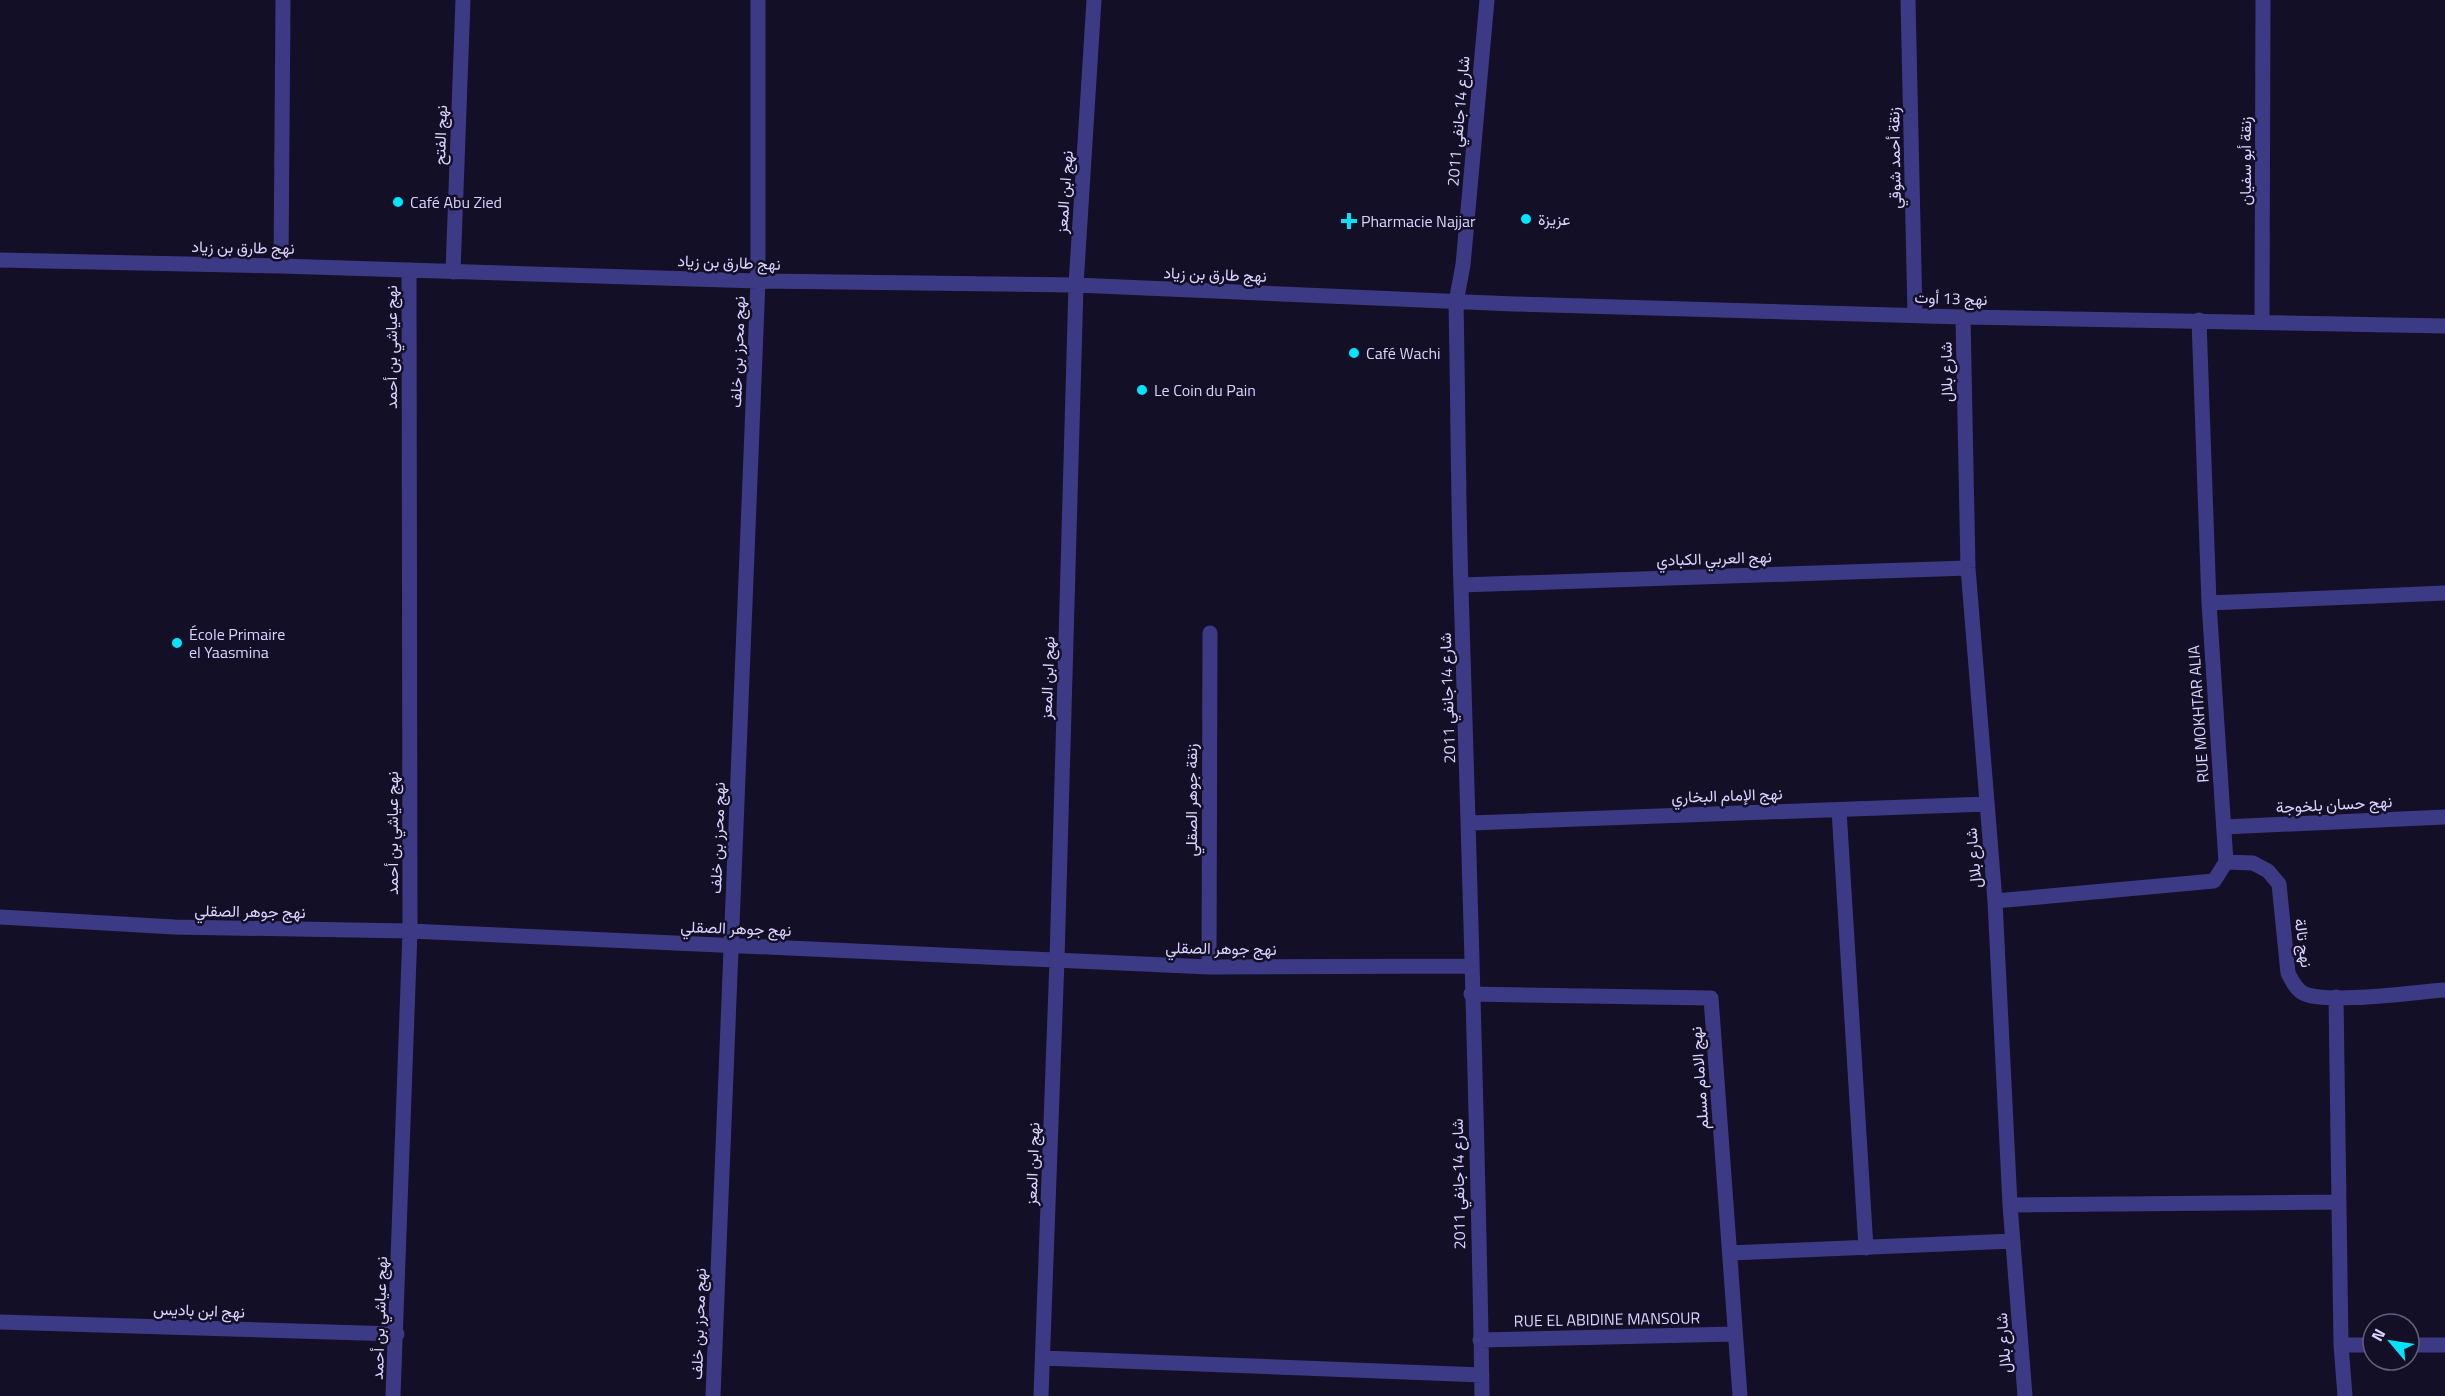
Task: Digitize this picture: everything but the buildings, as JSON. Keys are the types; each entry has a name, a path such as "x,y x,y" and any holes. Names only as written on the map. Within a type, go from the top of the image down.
{"street":[{"path":"281,266 283,0"},
{"name":"نهج الفتح","path":"453,272 463,0"},
{"name":"نهج محرز بن خلف","path":"713,1396 758,282 758,0"},
{"name":"نهج ابن المعز","path":"1041,1396 1057,960 1076,285 1094,0"},
{"name":"شارع 14جانفي 2011","path":"1482,1396 1456,302 1463,265 1487,0"},
{"name":"زنقة أحمد شوقي","path":"1908,0 1915,314"},
{"name":"زنقة أبو سفيان","path":"2262,322 2263,0"},
{"name":"نهج طارق بن زياد","path":"0,260 281,266 758,282 1076,285 1456,302"},
{"name":"نهج عياشي بن أحمد","path":"393,1396 410,931 409,270"},
{"name":"نهج 13 أوت","path":"1456,302 1963,317 2445,326"},
{"name":"شارع بلال","path":"1963,317 1968,568 1995,901 2010,1205 2025,1396"},
{"name":"RUE MOKHTAR ALIA","path":"2199,320 2209,603 2226,862"},
{"name":"نهج العربي الكبادي","path":"1461,585 1968,568"},
{"path":"2209,603 2445,593"},
{"name":"زنقة جوهر الصقلي","path":"1209,967 1210,633"},
{"name":"نهج الإمام البخاري","path":"1470,823 1987,804"},
{"path":"1839,810 1866,1248"},
{"name":"نهج حسان بلخوجة","path":"2224,827 2445,817"},
{"path":"1995,901 2214,881 2226,862"},
{"name":"نهج تالة","path":"2226,862 2253,863 2268,871 2279,885 2288,973 2294,985 2305,994 2336,998 2445,990"},
{"name":"نهج جوهر الصقلي","path":"0,917 174,927 410,931 1209,967 1471,966"},
{"name":"نهج الامام مسلم","path":"1471,994 1712,998 1740,1396"},
{"path":"2336,998 2341,1345 2345,1396"},
{"path":"2010,1205 2338,1202"},
{"path":"1730,1253 2013,1241"},
{"name":"نهج ابن باديس","path":"0,1323 397,1334"},
{"name":"RUE EL ABIDINE MANSOUR","path":"1480,1340 1734,1334"},
{"path":"2341,1345 2361,1345"},
{"path":"2421,1345 2445,1345"},
{"path":"1043,1358 1482,1375"}],"place":[{"name":"Café Abu Zied","path":"398,202"},
{"name":"عزيزة","path":"1526,219"},
{"name":"Pharmacie Najjar","path":"1349,221"},
{"name":"Café Wachi","path":"1354,353"},
{"name":"Le Coin du Pain","path":"1142,390"},
{"name":"École Primaire el Yaasmina","path":"177,643"}]}
